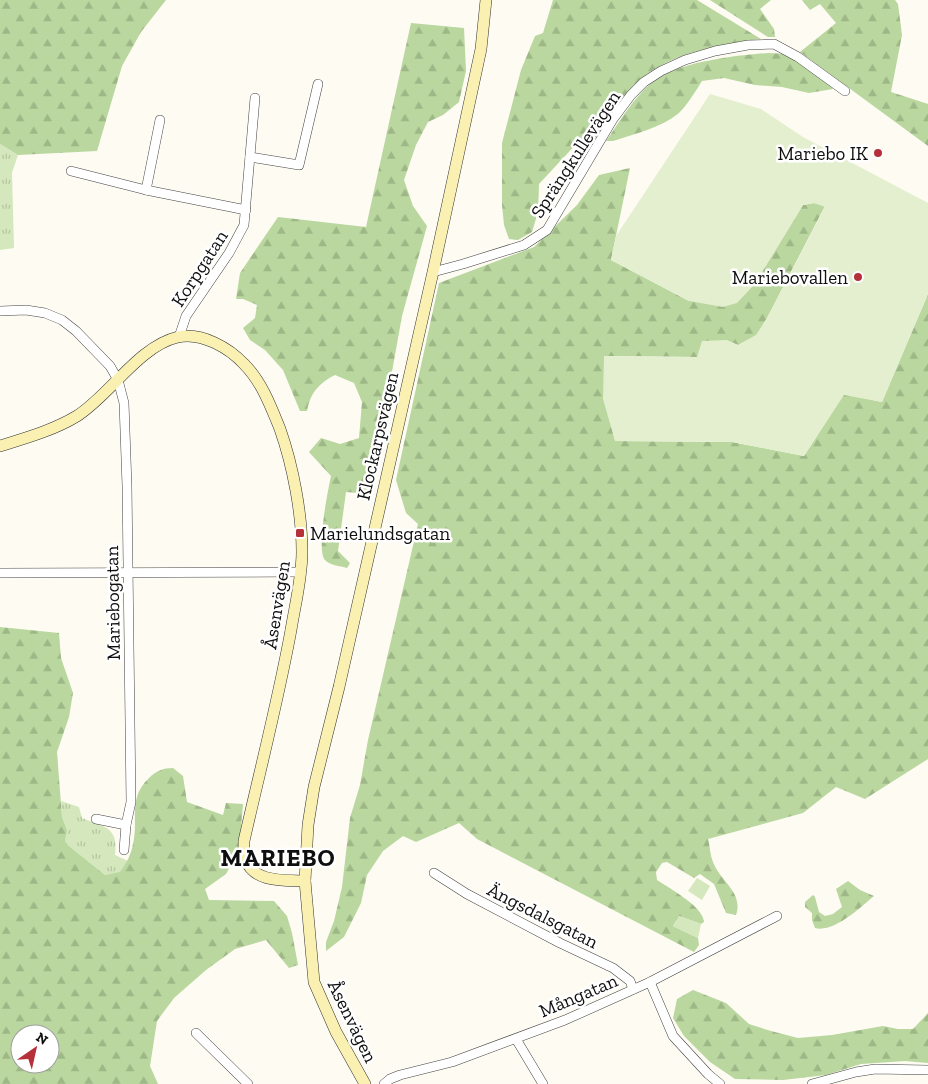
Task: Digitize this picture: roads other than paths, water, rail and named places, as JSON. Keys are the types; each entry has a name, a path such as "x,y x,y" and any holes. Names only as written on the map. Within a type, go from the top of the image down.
{"street":[{"name":"Klockarpsvägen","path":"305,881 308,825 314,787 339,687 433,272 481,48 486,0"},
{"name":"Sprängkullevägen","path":"433,272 524,245 547,230 619,111 644,82 669,67 715,52 748,46 774,44 798,57 846,91"},
{"path":"250,157 299,165 318,84"},
{"name":"Korpgatan","path":"179,337 186,316 237,240 244,226 255,98"},
{"path":"146,190 160,120"},
{"path":"71,171 146,190 246,210"},
{"path":"0,311 26,310 46,313 62,320 76,331 110,366 118,380"},
{"path":"0,446 45,431 76,416 99,399 152,351 163,343 179,337"},
{"name":"Åsenvägen","path":"179,337 200,339 222,347 237,356 250,370 265,393 285,444 295,488 302,553 284,666 244,840 246,861 250,869 263,877 305,881 314,982 336,1032 365,1084"},
{"name":"Mariebogatan","path":"118,380 124,403 131,802 126,825 124,850"},
{"path":"0,573 300,572"},
{"path":"96,819 126,825"},
{"name":"Ängsdalsgatan","path":"434,873 467,894 560,944 613,968 630,981 633,989"},
{"name":"Mångatan","path":"384,1084 400,1075 452,1062 565,1020 650,982 776,916"},
{"path":"650,982 672,1036 720,1084"},
{"path":"196,1033 248,1084"},
{"path":"516,1039 543,1084"},
{"path":"812,1084 875,1069 928,1070"}],"place":[{"name":"Mariebo IK","path":"878,153"},
{"name":"Mariebovallen","path":"858,277"},
{"name":"Marielundsgatan","path":"300,533"}],"district":[{"name":"MARIEBO","path":"278,858"}]}
